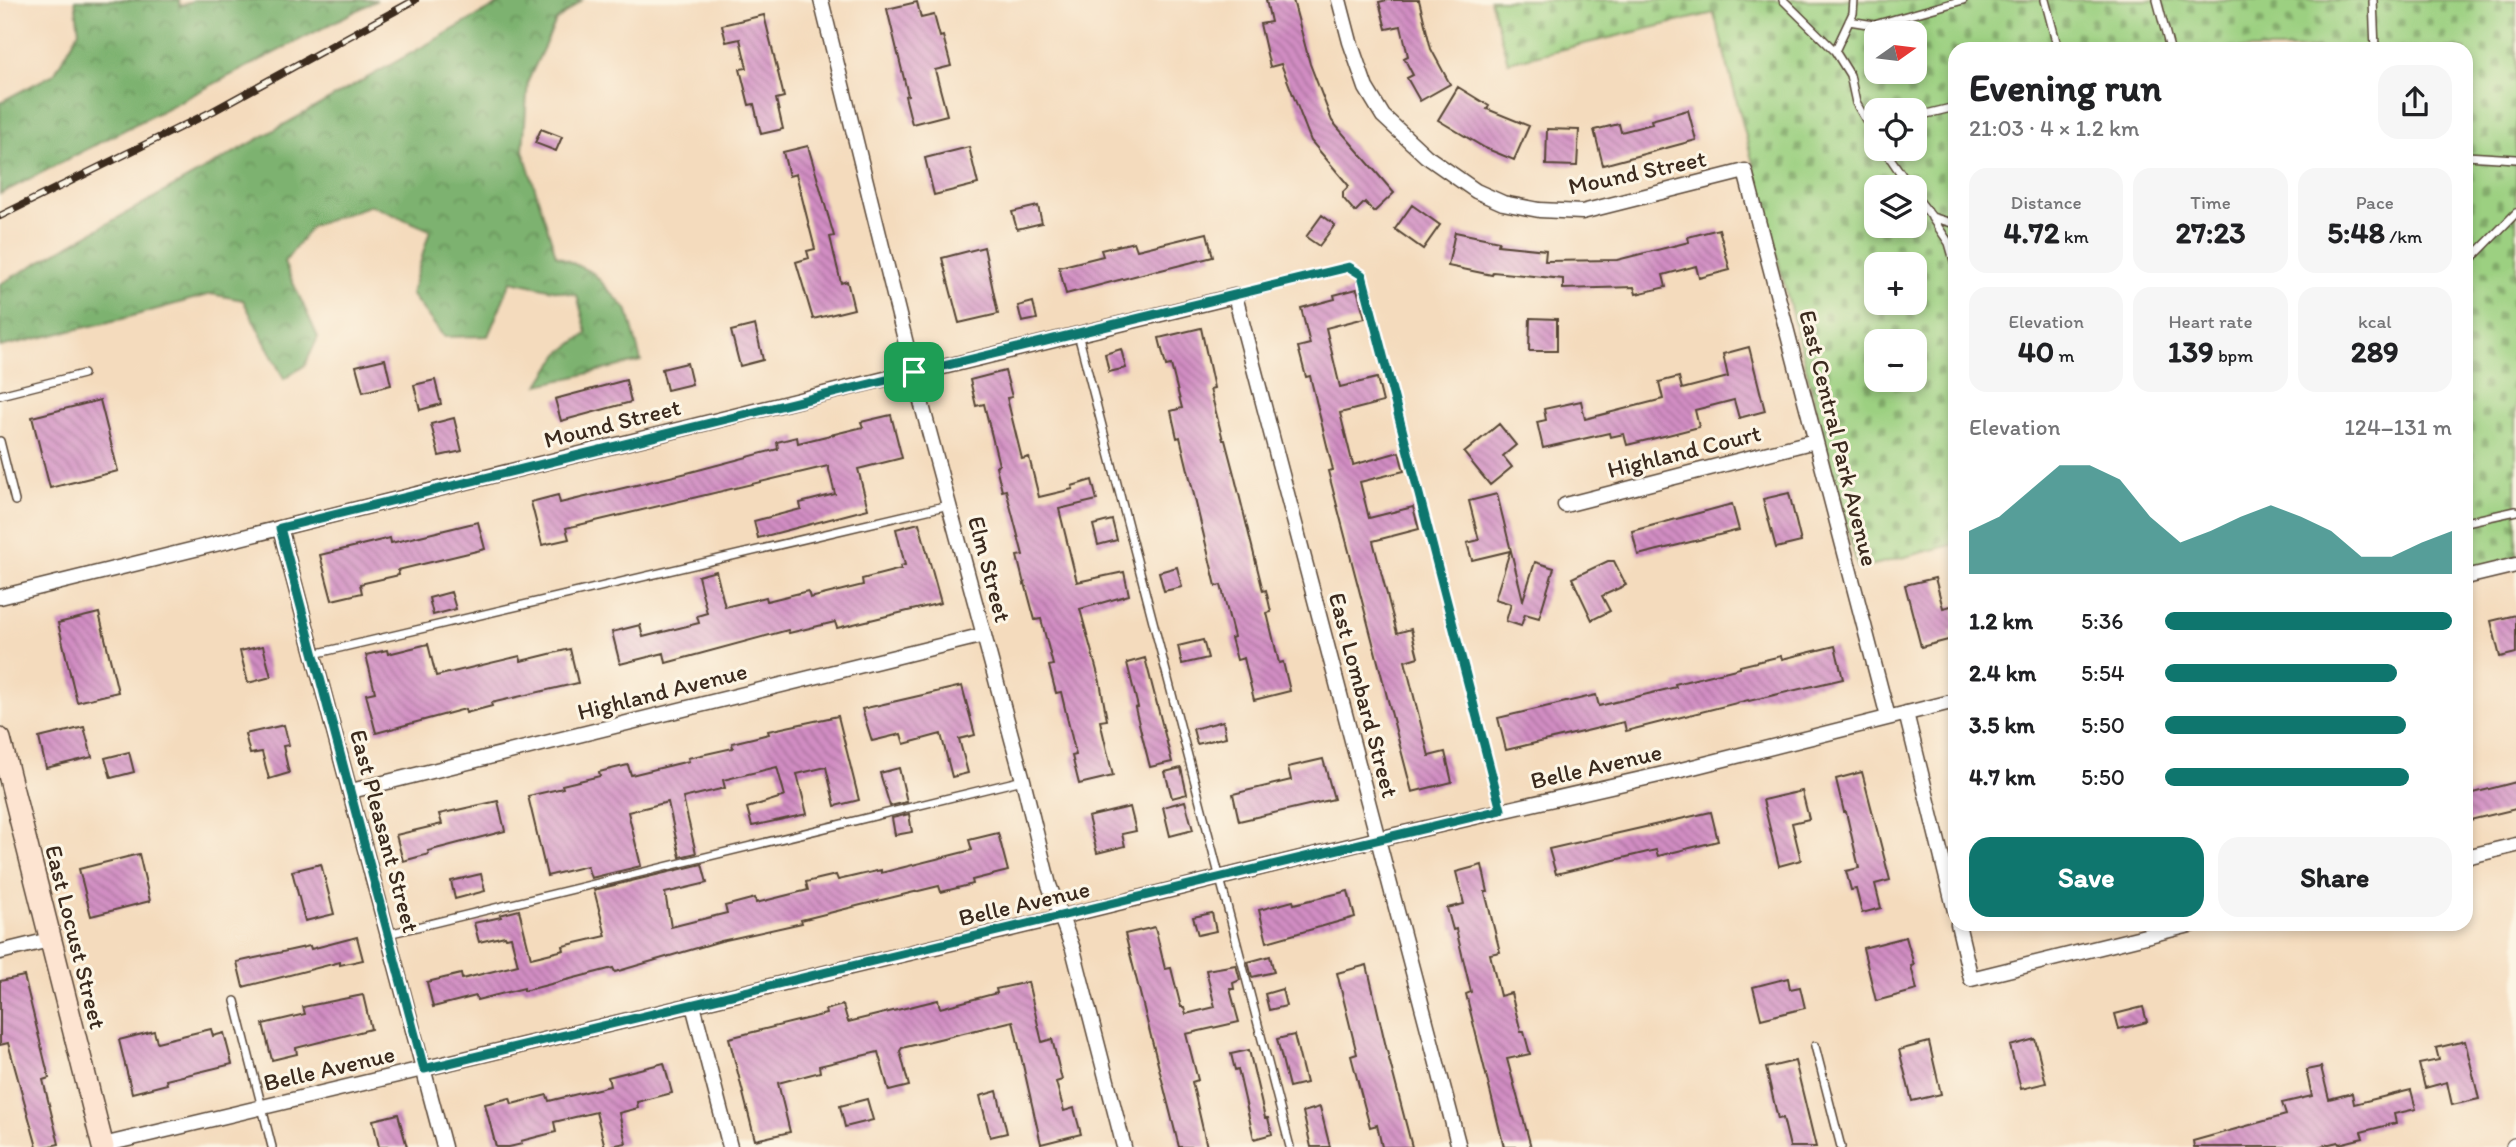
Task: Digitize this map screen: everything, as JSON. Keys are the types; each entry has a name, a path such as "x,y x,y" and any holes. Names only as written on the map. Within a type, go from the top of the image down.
{"main road":[{"name":"East Locust Street","path":"0,739 103,1146"}],"street":[{"name":"Elm Street","path":"821,0 914,372 1049,885 1073,949 1124,1147"},
{"name":"Mound Street","path":"1339,0 1366,88 1383,116 1426,156 1476,191 1503,203 1539,210 1582,212 1745,171"},
{"name":"East Central Park Avenue","path":"1745,171 1888,717"},
{"name":"Mound Street","path":"0,597 914,372 936,369 1235,296"},
{"name":"East Lombard Street","path":"1235,296 1459,1147"},
{"name":"Highland Court","path":"1565,505 1815,441"},
{"name":"East Pleasant Street","path":"280,528 444,1147"},
{"path":"2473,575 2516,565"},
{"name":"Highland Avenue","path":"351,791 984,635"},
{"name":"Belle Avenue","path":"103,1146 1378,839 1681,770 1948,703"},
{"path":"1906,713 1948,883"},
{"path":"2473,856 2516,845"},
{"path":"1960,931 1971,979 2166,931"},
{"path":"0,952 50,940"},
{"path":"693,1005 730,1147"}],"lane":[{"path":"1783,0 1835,51 1850,75 1856,103 1864,114"},
{"path":"1835,51 1849,21 1854,0"},
{"path":"1849,21 1874,25 1964,0"},
{"path":"2045,0 2056,42"},
{"path":"2157,0 2168,42"},
{"path":"2373,0 2375,42"},
{"path":"1927,114 1948,109"},
{"path":"2473,156 2516,159"},
{"path":"1927,211 1948,241"},
{"path":"2473,257 2516,213"},
{"path":"1932,217 1948,222"},
{"path":"1235,296 1349,267 1362,275 1501,810"},
{"path":"1078,334 1290,1147"},
{"path":"0,395 83,374"},
{"path":"0,440 15,502"},
{"path":"314,654 950,505"},
{"path":"2473,520 2516,510"},
{"path":"388,934 1023,780"},
{"path":"234,1001 272,1147"},
{"path":"1815,1046 1841,1147"}],"green space":[{"path":"75,0 179,0 180,6 194,0 377,0 0,194 0,102 54,74 79,31"},
{"path":"506,0 582,0 556,21 528,81 523,150 556,255 593,273 628,311 641,361 539,385 559,354 587,333 577,295 511,281 488,336 444,337 411,294 430,230 371,205 312,226 284,263 318,337 305,365 284,379 243,300 211,294 122,319 0,347 0,284"},
{"path":"1490,0 2516,0 2516,558 2473,569 2473,42 1948,42 1948,546 1858,569 1714,13 1508,62"}],"building":[{"path":"1266,0 1293,0 1310,64 1332,121 1394,193 1374,212 1365,202 1355,212 1343,198 1343,192 1349,186 1311,141 1281,64 1270,67 1260,24 1271,22"},
{"path":"1419,0 1431,49 1450,84 1420,101 1407,78 1413,75 1404,58 1408,56 1401,26 1386,29 1379,2"},
{"path":"917,2 921,18 934,15 951,66 935,70 947,115 912,124 905,96 908,95 887,9"},
{"path":"764,15 784,97 776,99 783,129 761,134 754,104 749,105 740,69 747,68 740,39 726,42 722,25"},
{"path":"1458,87 1489,106 1487,109 1529,126 1514,160 1485,148 1438,120"},
{"path":"1688,110 1696,140 1603,165 1594,130 1619,124 1621,132"},
{"path":"541,129 562,137 556,151 535,143"},
{"path":"1547,129 1579,130 1577,166 1546,165"},
{"path":"808,146 834,236 830,237 841,283 847,281 854,309 813,319 796,262 809,258 807,251 815,249 796,174 789,176 783,152"},
{"path":"969,147 978,184 934,195 925,158"},
{"path":"1412,205 1440,225 1423,249 1395,229"},
{"path":"1038,206 1042,223 1017,229 1012,212"},
{"path":"1322,215 1335,225 1319,246 1306,237"},
{"path":"1719,229 1730,270 1699,278 1696,266 1663,275 1666,287 1636,294 1634,287 1563,289 1563,279 1493,272 1492,275 1448,266 1455,232 1499,241 1498,245 1546,250 1545,261 1617,260 1689,242 1688,237"},
{"path":"1207,233 1213,257 1066,294 1059,267 1103,256 1101,250 1134,242 1137,250"},
{"path":"984,247 998,314 959,323 942,258"},
{"path":"1357,289 1365,318 1326,328 1340,387 1377,378 1383,402 1340,413 1353,465 1399,452 1404,471 1360,482 1369,518 1413,507 1419,529 1373,541 1397,633 1411,629 1418,657 1405,661 1429,756 1445,752 1452,782 1412,792 1328,471 1333,470 1310,376 1306,377 1298,347 1310,344 1301,308 1335,299 1334,295"},
{"path":"1033,302 1037,319 1022,322 1018,306"},
{"path":"1530,318 1557,319 1557,351 1529,351"},
{"path":"755,325 763,360 740,366 731,331"},
{"path":"1201,328 1214,388 1210,389 1263,591 1266,590 1271,612 1267,613 1279,663 1283,662 1290,691 1254,700 1244,658 1237,660 1221,585 1216,586 1180,437 1177,438 1171,411 1182,408 1171,365 1166,366 1159,338"},
{"path":"1749,347 1765,411 1739,418 1734,400 1695,410 1699,427 1672,434 1627,445 1624,434 1610,437 1609,433 1543,448 1537,422 1546,420 1544,409 1581,401 1585,419 1663,399 1659,382 1679,377 1682,389 1728,377 1723,354"},
{"path":"1121,349 1126,368 1109,372 1105,354"},
{"path":"385,359 391,385 363,392 356,366"},
{"path":"687,363 692,384 667,390 662,369"},
{"path":"1005,371 1012,397 1007,398 1022,459 1029,457 1039,497 1073,489 1072,486 1092,480 1097,500 1059,509 1077,582 1124,572 1129,595 1080,609 1100,682 1107,720 1100,721 1113,776 1079,784 1072,756 1076,755 1061,692 1056,693 1049,666 1053,665 1041,619 1035,620 1017,556 1023,555 1006,490 1002,491 996,466 999,465 984,404 976,406 970,380"},
{"path":"435,380 441,404 420,410 414,385"},
{"path":"626,380 631,402 561,421 555,399"},
{"path":"100,400 118,471 50,488 32,417"},
{"path":"891,415 902,458 858,469 868,509 758,538 754,521 801,509 800,503 835,494 828,466 566,528 569,539 542,545 531,502 558,495 560,503 687,473 778,449 777,442 797,437 798,443 863,427 861,422"},
{"path":"454,418 462,451 439,456 431,424"},
{"path":"1499,424 1516,445 1503,456 1512,467 1490,485 1464,453"},
{"path":"1789,493 1801,542 1776,548 1763,499"},
{"path":"1497,494 1523,600 1535,562 1554,568 1539,618 1525,614 1521,626 1506,621 1511,604 1495,599 1510,551 1472,560 1467,543 1479,540 1469,501"},
{"path":"1732,504 1739,530 1638,555 1632,531"},
{"path":"1112,520 1117,540 1098,545 1093,525"},
{"path":"478,522 485,549 398,570 399,575 360,584 362,593 332,600 320,555 390,538 391,543"},
{"path":"919,523 941,603 837,628 835,622 789,633 788,630 666,663 664,653 620,664 612,632 640,625 643,637 699,623 697,616 707,613 698,576 716,571 725,607 808,591 810,598 863,585 862,579 901,569 900,566 905,565 896,529"},
{"path":"1608,561 1614,561 1626,585 1602,596 1610,611 1592,620 1572,578"},
{"path":"1177,567 1182,587 1164,591 1159,572"},
{"path":"1935,578 1943,608 1948,607 1948,640 1921,647 1905,585"},
{"path":"451,592 456,609 433,615 429,598"},
{"path":"99,613 118,692 77,702 58,623"},
{"path":"2516,615 2516,653 2500,657 2491,621"},
{"path":"1203,640 1208,658 1182,664 1178,646"},
{"path":"428,644 436,676 520,656 521,661 570,649 578,683 491,703 492,706 466,713 465,709 376,733 366,694 375,692 366,655 387,650 388,654"},
{"path":"263,646 271,677 248,683 240,651"},
{"path":"1835,646 1843,679 1626,731 1624,722 1506,750 1498,718 1596,695 1599,706 1676,687 1675,684 1740,666"},
{"path":"1145,658 1172,762 1150,767 1127,663"},
{"path":"962,686 975,735 959,739 968,773 952,777 941,734 904,744 901,734 872,741 862,709"},
{"path":"838,716 859,800 835,806 826,767 797,774 807,814 752,826 747,808 785,796 777,767 723,780 725,788 683,798 696,853 680,857 668,802 628,812 641,866 591,878 587,866 547,876 528,796 563,788 562,785 600,776 599,772 628,765 631,775 689,761 688,758 733,748 732,743 769,734 768,731"},
{"path":"1223,721 1226,737 1197,744 1193,729"},
{"path":"284,725 289,745 283,746 289,773 269,779 262,752 250,754 245,734"},
{"path":"84,727 92,757 46,768 39,738"},
{"path":"129,752 134,772 111,778 105,758"},
{"path":"1323,759 1334,799 1239,821 1233,794 1291,780 1288,767"},
{"path":"899,768 907,802 890,806 880,773"},
{"path":"1181,768 1187,794 1172,798 1165,772"},
{"path":"1862,772 1890,880 1875,884 1881,908 1862,913 1856,889 1851,890 1846,871 1859,868 1836,779"},
{"path":"2516,782 2516,809 2473,819 2473,793"},
{"path":"1802,791 1809,819 1792,823 1801,860 1779,866 1763,800"},
{"path":"498,801 505,831 428,851 429,854 403,861 396,835 442,824 439,814"},
{"path":"1185,801 1193,830 1170,836 1163,807"},
{"path":"1130,807 1136,831 1122,834 1125,846 1097,853 1088,817"},
{"path":"1711,812 1718,841 1658,856 1656,850 1556,874 1549,849"},
{"path":"909,814 912,832 895,835 892,818"},
{"path":"998,833 1008,871 972,880 973,884 941,892 939,886 861,905 615,972 613,968 524,991 524,988 477,1000 476,996 433,1007 427,982 461,974 462,979 518,965 511,937 479,942 474,923 519,910 531,958 564,950 563,946 606,936 594,890 702,864 707,883 665,893 671,927 727,913 725,906 755,898 756,903 808,890 806,882 836,875 838,880 881,870 881,873 972,850 969,840"},
{"path":"139,854 150,901 91,916 79,869"},
{"path":"321,864 334,914 305,921 292,871"},
{"path":"1482,865 1488,892 1485,892 1500,952 1490,954 1500,996 1511,993 1530,1054 1507,1059 1531,1147 1504,1147 1466,994 1471,992 1456,929 1453,930 1447,908 1464,904 1456,872"},
{"path":"481,874 485,891 455,899 451,881"},
{"path":"1348,891 1355,917 1267,942 1259,910"},
{"path":"1212,913 1216,931 1198,935 1193,917"},
{"path":"1155,927 1165,969 1171,968 1181,1007 1184,1007 1186,1014 1215,1007 1206,970 1236,965 1240,980 1233,983 1234,989 1230,989 1239,1022 1186,1034 1198,1080 1192,1082 1207,1147 1179,1147 1125,934"},
{"path":"357,937 363,960 340,965 340,962 243,987 237,962 310,946 311,949"},
{"path":"1906,937 1914,965 1911,966 1917,990 1876,1001 1863,948"},
{"path":"1270,956 1274,972 1252,977 1248,962"},
{"path":"1367,965 1412,1147 1382,1147 1377,1125 1370,1127 1351,1056 1357,1054 1337,973"},
{"path":"24,976 49,1078 43,1080 59,1144 45,1147 37,1147 8,1043 0,1045 0,981"},
{"path":"1788,978 1790,989 1800,987 1805,1008 1761,1019 1753,987"},
{"path":"1028,982 1042,1042 1052,1039 1062,1080 1056,1082 1064,1111 1074,1108 1081,1134 1041,1144 1013,1021 902,1048 900,1051 909,1086 889,1091 878,1052 819,1066 820,1072 778,1083 790,1132 755,1140 729,1038 826,1014 825,1010 843,1005 848,1022 938,1000 940,1008 997,993 996,989"},
{"path":"1282,989 1286,1006 1269,1010 1265,994"},
{"path":"363,995 371,1029 296,1048 297,1054 272,1060 263,1024 305,1014 303,1007"},
{"path":"2143,1007 2147,1022 2119,1029 2115,1014"},
{"path":"211,1029 213,1036 224,1033 232,1064 166,1080 167,1084 132,1093 119,1040 154,1031 157,1042"},
{"path":"1294,1035 1306,1083 1289,1087 1277,1039"},
{"path":"2035,1039 2046,1083 2021,1089 2010,1046"},
{"path":"2465,1041 2479,1099 2452,1105 2447,1082 2425,1088 2419,1064 2439,1060 2436,1048"},
{"path":"1929,1042 1941,1094 1912,1101 1899,1050"},
{"path":"1249,1050 1265,1118 1268,1118 1272,1134 1254,1139 1238,1069 1235,1070 1231,1054"},
{"path":"1795,1061 1816,1147 1790,1147 1783,1118 1778,1119 1766,1068"},
{"path":"664,1063 672,1093 637,1102 638,1108 619,1113 626,1143 605,1147 596,1112 554,1122 556,1132 521,1141 522,1144 496,1147 485,1104 510,1098 512,1104 547,1095 549,1101 610,1086 608,1077"},
{"path":"2321,1067 2329,1099 2352,1093 2354,1104 2411,1090 2416,1109 2394,1114 2396,1123 2361,1132 2363,1138 2339,1144 2338,1142 2317,1147 2194,1147 2193,1141 2286,1115 2282,1103 2312,1096 2306,1070"},
{"path":"997,1091 1007,1133 990,1137 980,1096"},
{"path":"867,1099 873,1120 845,1127 840,1106"},
{"path":"1320,1107 1330,1147 1311,1147 1303,1112"},
{"path":"398,1114 407,1147 379,1147 373,1120"}],"railway":[{"path":"0,216 213,111 415,0"}],"route":[{"path":"1349,267 1362,275 1501,810 424,1069 280,528 914,372 936,369 1349,267"}]}
